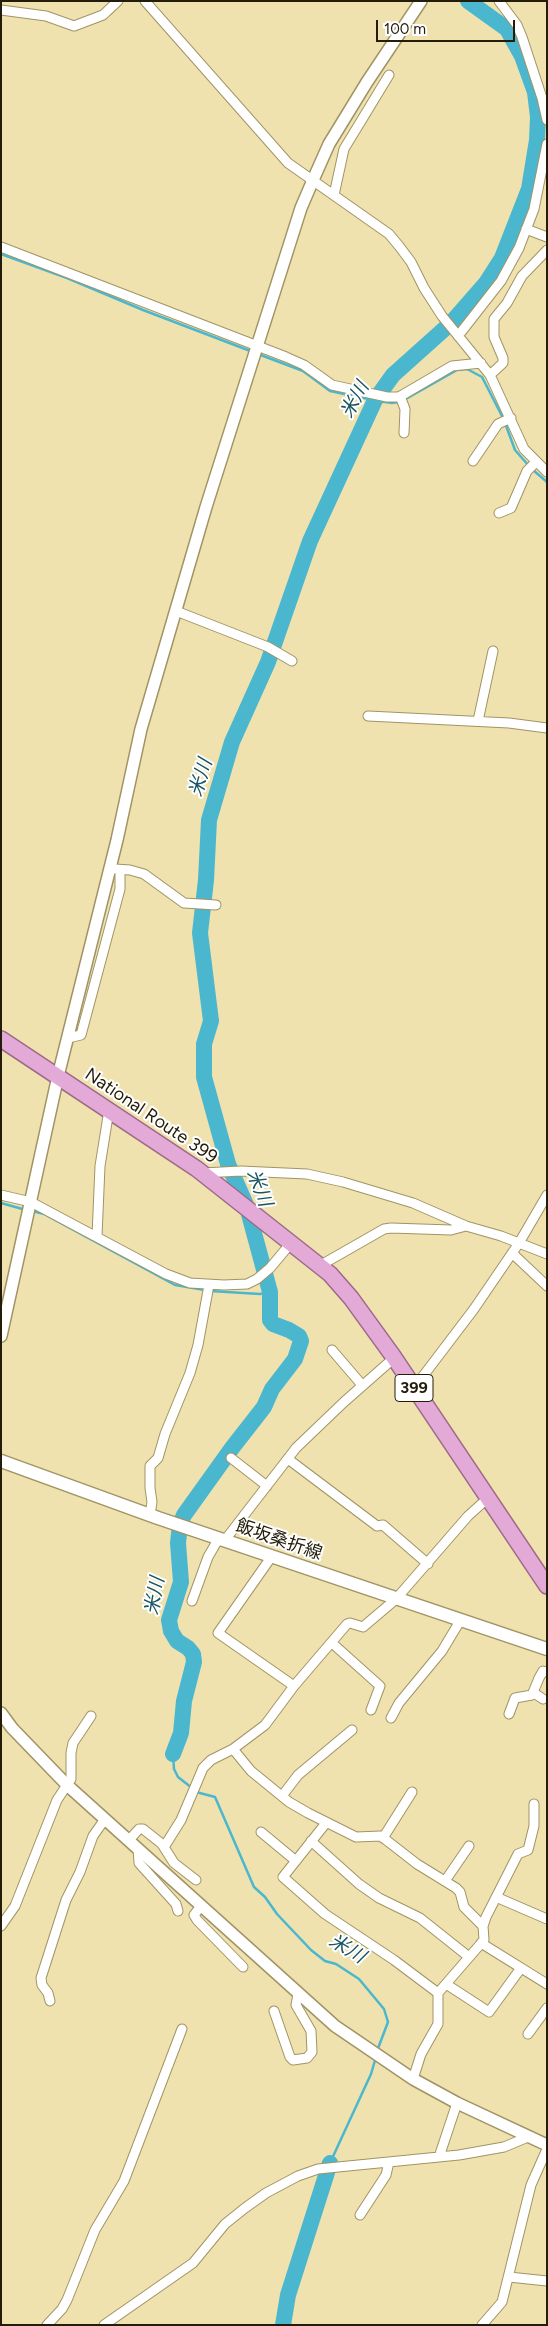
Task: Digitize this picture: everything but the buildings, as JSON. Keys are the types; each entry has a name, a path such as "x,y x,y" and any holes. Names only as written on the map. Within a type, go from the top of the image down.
{"highway":[{"name":"National Route 399","path":"1,1039 203,1173 320,1265 351,1298 394,1358 547,1586"}],"main road":[{"name":"飯坂桑折線","path":"1,1461 179,1525 547,1649"}],"street":[{"path":"1,10 46,16 74,26 103,15 118,1"},
{"path":"145,1 288,163 389,234 395,241 411,262 424,288 442,316 490,375 507,420 533,465 547,472"},
{"path":"1,1336 58,1076 115,869 141,729 257,347 301,208 313,180 334,137 367,82 421,1"},
{"path":"500,1 517,25 522,36 547,120"},
{"path":"334,195 344,149 389,75"},
{"path":"457,335 500,281 526,229 539,187 547,144"},
{"path":"526,229 547,237"},
{"path":"1,247 304,365 332,385 402,399 452,366 481,363"},
{"path":"490,375 502,363 503,358 494,337 494,319 507,303 522,276 547,250"},
{"path":"402,399 406,416 404,433"},
{"path":"473,461 507,420"},
{"path":"499,513 511,508 533,465"},
{"path":"176,611 268,647 292,661"},
{"path":"478,722 493,652"},
{"path":"368,716 547,728"},
{"path":"115,869 130,870 144,874 180,900 207,905"},
{"path":"97,1236 100,1166 109,1110"},
{"path":"203,1173 241,1171 307,1174 343,1182 413,1203 466,1226 547,1254"},
{"path":"1,1195 31,1204 97,1236 178,1280 208,1289 246,1284 261,1276 292,1242"},
{"path":"414,1388 474,1309 519,1243 547,1195"},
{"path":"320,1265 391,1228 451,1230 466,1226"},
{"path":"512,1253 547,1286"},
{"path":"150,1515 152,1502 150,1466 158,1458 165,1434 190,1373 198,1344 208,1289"},
{"path":"332,1350 362,1385"},
{"path":"192,1601 208,1557 296,1448 362,1385 394,1358"},
{"path":"231,1458 267,1486"},
{"path":"288,1459 377,1526 383,1525 428,1564"},
{"path":"162,1844 166,1844 171,1839 192,1797 203,1768 211,1760 233,1749 265,1725 294,1686 347,1624 350,1623 363,1627 396,1599 468,1516 488,1498"},
{"path":"272,1556 218,1633 294,1686"},
{"path":"391,1718 399,1703 442,1651 460,1621"},
{"path":"332,1643 380,1686 371,1710"},
{"path":"534,1693 538,1678 543,1671 547,1672"},
{"path":"508,1714 514,1698 534,1693 543,1698"},
{"path":"1,1714 67,1785 335,2026 391,2066 413,2079 457,2103 546,2145 531,2185 502,2302 482,2325"},
{"path":"1,1926 15,1906 57,1800 72,1774 71,1753 73,1743 91,1716"},
{"path":"282,1796 298,1775 352,1730"},
{"path":"233,1749 251,1771 282,1796 356,1837 374,1835 384,1838 417,1864 445,1881 460,1892 464,1907 483,1926"},
{"path":"384,1838 412,1792"},
{"path":"413,2079 421,2054 438,2024 438,1993 484,1940 483,1926 496,1897 518,1854 528,1850 534,1826 534,1804"},
{"path":"50,2001 48,1993 42,1985 41,1978 63,1908 80,1872 93,1836 106,1819"},
{"path":"326,1822 283,1877 325,1914 394,1960 438,1993"},
{"path":"129,1840 139,1829 143,1829 162,1844 174,1863 196,1880"},
{"path":"261,1832 296,1861"},
{"path":"311,1841 359,1884 379,1898 420,1918 469,1957"},
{"path":"445,1881 469,1846"},
{"path":"138,1848 138,1863 176,1904 178,1911"},
{"path":"496,1897 547,1919"},
{"path":"201,1906 194,1915 197,1920 243,1967"},
{"path":"481,1943 547,1984"},
{"path":"446,1984 489,2012 521,1968"},
{"path":"274,2011 290,2057 293,2060 307,2058 312,2052 311,2031 296,2005 298,1994"},
{"path":"528,2034 547,2008"},
{"path":"47,2325 62,2309 67,2300 95,2230 124,2181 182,2029"},
{"path":"440,2157 457,2103"},
{"path":"104,2325 194,2263 225,2224 244,2208 290,2180 318,2169 440,2157 504,2147 528,2137"},
{"path":"360,2215 386,2175 390,2162"},
{"path":"509,2276 547,2281"}],"waterway":[{"name":"米川","path":"173,1754 181,1733 184,1701 194,1662 193,1654 188,1648 177,1641 171,1631 169,1620 181,1582 178,1543 180,1524 184,1515 232,1448 264,1407 272,1389 295,1359 301,1341 299,1336 273,1324 270,1320 270,1292 247,1207 228,1164 204,1077 204,1044 211,1021 200,933 206,880 209,820 232,742 268,662 310,541 375,400 393,375 451,323 486,283 502,258 529,189 537,140 538,117 535,92 522,56 507,29 468,1"},
{"path":"1,254 67,278 143,310 253,352"},
{"path":"258,354 303,371 330,391 378,401 399,402"},
{"path":"404,400 457,370 467,369 482,377 503,418"},
{"path":"505,423 515,450 529,466"},
{"path":"533,470 547,482"},
{"path":"1,1203 26,1210"},
{"path":"32,1211 44,1214 175,1285 205,1290"},
{"path":"210,1291 260,1294 270,1292"},
{"name":"米川","path":"173,1754 174,1769 178,1777 192,1788"},
{"name":"米川","path":"196,1792 215,1797 254,1887 265,1897 277,1914 311,1950 325,1961 336,1964 359,1979 384,2009 388,2022 377,2051"},
{"name":"米川","path":"330,2163 371,2074 376,2057"},
{"name":"米川","path":"283,2325 288,2295 330,2163"}]}
